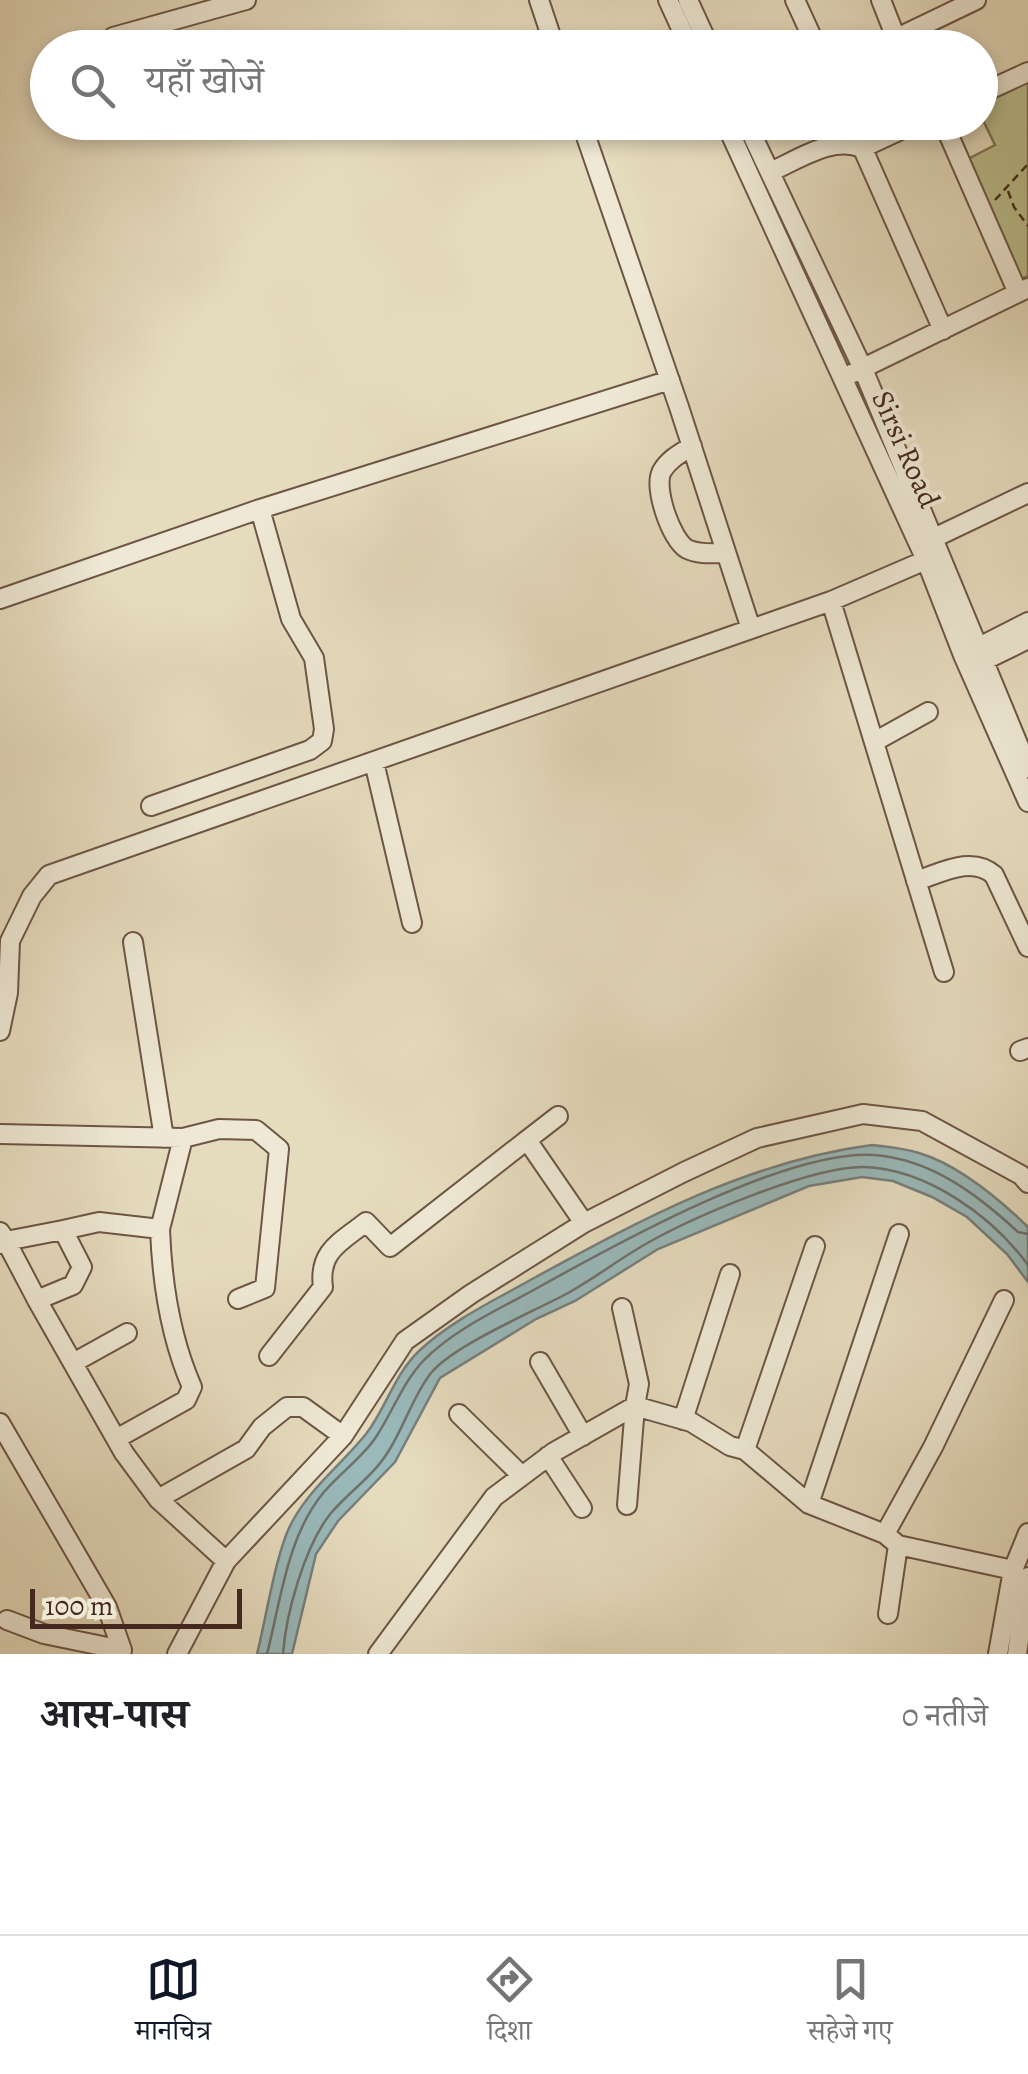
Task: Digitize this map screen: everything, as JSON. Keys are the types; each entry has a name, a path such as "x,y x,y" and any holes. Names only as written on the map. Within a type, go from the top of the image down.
{"street":[{"path":"137,30 246,0"},
{"path":"539,0 549,30"},
{"path":"668,0 682,30"},
{"path":"688,0 702,30"},
{"path":"795,0 809,30"},
{"path":"881,0 893,30"},
{"path":"913,30 976,0"},
{"path":"998,86 1028,72"},
{"path":"587,140 750,629"},
{"name":"Sirsi Road","path":"733,140 926,560 1028,767"},
{"name":"Sirsi Road","path":"755,140 862,369 934,538 1028,802"},
{"path":"859,140 943,330"},
{"path":"770,172 830,146 849,142 862,148 879,140"},
{"path":"844,378 1023,290 952,140"},
{"path":"0,599 260,509 670,380"},
{"path":"692,446 673,458 661,472 659,490 666,515 682,546 698,553 726,553"},
{"path":"934,538 1028,493"},
{"path":"151,806 310,750 322,741 324,728 314,658 292,619 260,509"},
{"path":"0,1031 8,993 5,943 49,875 831,601 926,560"},
{"path":"831,601 944,972"},
{"path":"974,657 1028,622"},
{"path":"974,657 1028,639"},
{"path":"874,742 928,712"},
{"path":"374,762 412,923"},
{"path":"916,881 969,864 986,868 994,875 1028,946"},
{"path":"134,942 164,1138"},
{"path":"177,1654 226,1561 343,1436 405,1341 470,1294 584,1223 757,1138 863,1114 922,1122 1022,1175 1028,1183"},
{"path":"269,1356 323,1287 321,1271 327,1254 366,1222 390,1248 558,1116"},
{"path":"0,1134 184,1138 219,1129 256,1130 278,1149 265,1288 238,1299"},
{"path":"116,1438 186,1400 192,1387 162,1284 160,1229 184,1138"},
{"path":"527,1140 584,1223"},
{"path":"160,1229 100,1222 2,1239 116,1438 158,1499 226,1561"},
{"path":"37,1300 73,1285 82,1266 63,1230"},
{"path":"809,1504 898,1234"},
{"path":"745,1450 815,1246"},
{"path":"683,1420 730,1274"},
{"path":"888,1614 892,1540 1004,1300"},
{"path":"622,1308 638,1384 626,1505"},
{"path":"73,1364 127,1333"},
{"path":"540,1362 583,1436"},
{"path":"378,1654 494,1497 548,1456 634,1406 683,1420 745,1450 809,1504 892,1540 1020,1587"},
{"path":"158,1499 246,1449 262,1427 287,1407 303,1407 343,1436"},
{"path":"459,1414 521,1475"},
{"path":"0,1423 107,1606 129,1652"},
{"path":"548,1456 582,1508"},
{"path":"1017,1654 1020,1587 1028,1533"},
{"path":"998,1654 1020,1587"},
{"path":"2,1615 44,1634 129,1652"}],"path":[{"path":"1028,164 1007,190 1028,226"}],"green space":[{"path":"1028,82 1028,276 1021,279 968,159 998,140 998,96"}],"water":[{"path":"872,1145 934,1158 1004,1205 1028,1227 1028,1282 1007,1254 967,1217 893,1181 862,1177 809,1186 658,1249 440,1378 395,1462 338,1521 316,1554 292,1654 257,1654 276,1567 292,1522 317,1487 366,1434 403,1370 432,1340 534,1278 697,1195 782,1164"}]}
